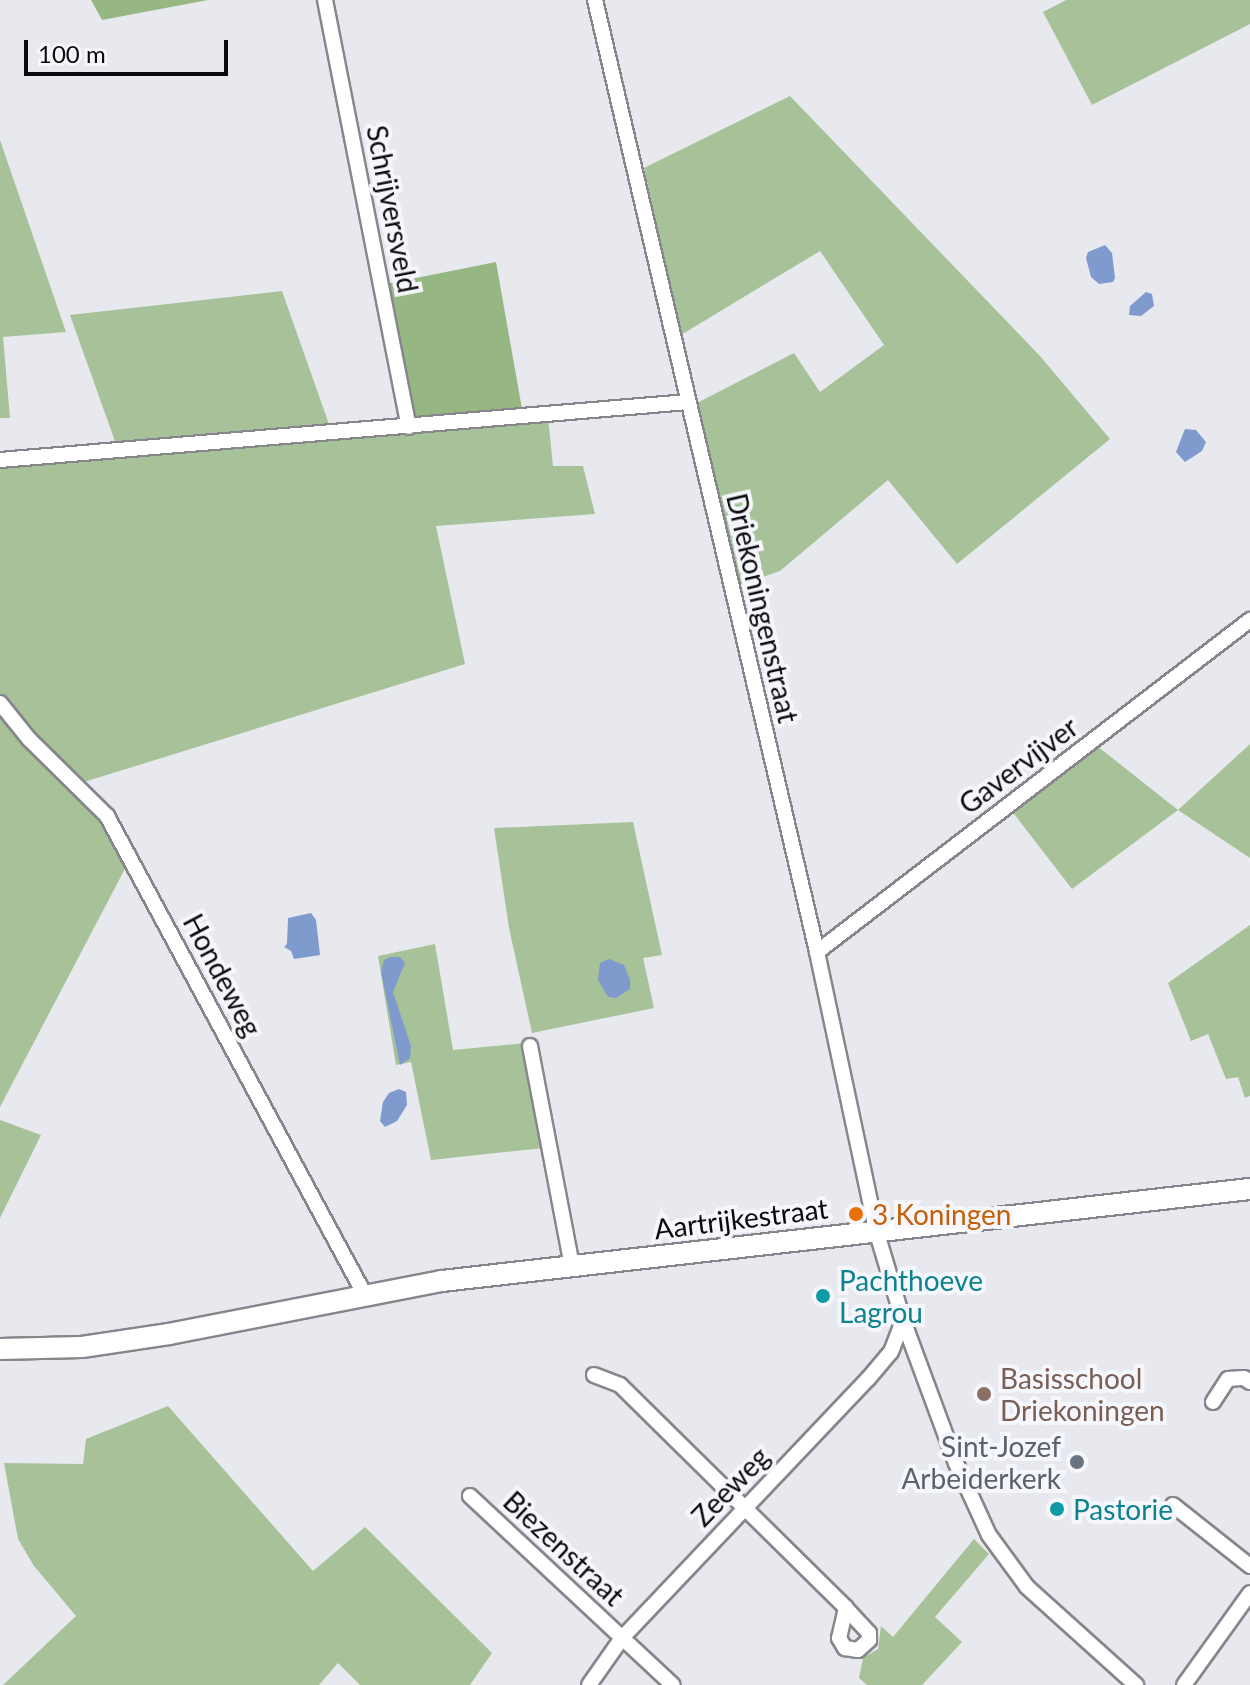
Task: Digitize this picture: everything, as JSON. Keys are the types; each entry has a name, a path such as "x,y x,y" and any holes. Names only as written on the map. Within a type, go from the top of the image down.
{"street":[{"name":"Schrijversveld","path":"325,0 409,427"},
{"name":"Driekoningenstraat","path":"595,0 817,952 876,1230 903,1320 956,1463 989,1535 1027,1587 1136,1685"},
{"path":"0,460 688,402"},
{"name":"Gavervijver","path":"817,952 1250,620"},
{"name":"Hondeweg","path":"0,703 29,739 107,816 366,1297"},
{"path":"530,1046 572,1266"},
{"name":"Aartrijkestraat","path":"0,1349 96,1345 442,1281 1250,1189"},
{"name":"Zeeweg","path":"589,1685 622,1638 891,1352 903,1320"},
{"path":"594,1375 620,1385 846,1608"},
{"path":"1213,1402 1228,1379 1244,1378 1250,1382"},
{"name":"Biezenstraat","path":"470,1496 673,1685"},
{"path":"1173,1505 1250,1566"},
{"path":"1184,1685 1250,1593"}],"green space":[{"path":"91,0 208,0 102,20"},
{"path":"1066,0 1250,0 1250,24 1092,105 1043,12"},
{"path":"790,96 1040,356 1110,439 957,564 888,480 780,571 737,586 697,403 794,353 820,392 884,345 820,251 681,335 644,168"},
{"path":"0,140 66,332 3,337 10,418 0,418"},
{"path":"496,262 522,409 410,419 386,284"},
{"path":"282,291 330,427 117,447 70,315"},
{"path":"548,417 553,466 583,466 595,514 436,526 465,664 84,782 49,752 0,695 0,468"},
{"path":"0,716 29,751 97,813 128,863 0,1107"},
{"path":"1250,744 1250,858 1178,810"},
{"path":"1097,746 1178,810 1072,889 1011,810"},
{"path":"633,822 662,955 643,958 654,1008 532,1033 509,928 494,828"},
{"path":"1250,925 1250,1096 1245,1098 1238,1077 1226,1079 1208,1034 1191,1041 1168,983"},
{"path":"435,944 453,1050 526,1043 544,1148 431,1160 411,1062 396,1065 378,956"},
{"path":"0,1120 41,1135 0,1218"},
{"path":"168,1406 313,1571 365,1527 492,1653 470,1685 360,1685 338,1663 319,1685 3,1685 76,1616 34,1566 18,1539 4,1463 83,1464 86,1439"},
{"path":"974,1539 989,1554 935,1617 962,1642 922,1685 867,1685 859,1678 863,1658 878,1649 881,1626 893,1637"}],"water":[{"path":"1105,245 1112,253 1115,278 1113,282 1099,284 1091,277 1086,258 1088,252"},
{"path":"1146,292 1152,294 1154,306 1141,316 1129,315 1130,306"},
{"path":"1185,429 1196,430 1206,442 1202,451 1185,462 1176,452"},
{"path":"311,913 316,920 320,955 294,959 291,951 284,947 287,944 288,918"},
{"path":"400,957 405,963 393,992 411,1046 410,1058 400,1065 381,972 384,960"},
{"path":"609,959 624,965 630,980 630,989 616,998 608,997 598,980 600,963"},
{"path":"399,1089 406,1092 407,1105 397,1121 385,1127 380,1121 383,1102 389,1093"}],"place":[{"name":"3 Koningen","path":"856,1214"},
{"name":"Pachthoeve Lagrou","path":"823,1296"},
{"name":"Basisschool Driekoningen","path":"984,1394"},
{"name":"Sint-Jozef Arbeiderkerk","path":"1077,1462"},
{"name":"Pastorie","path":"1057,1509"}]}
